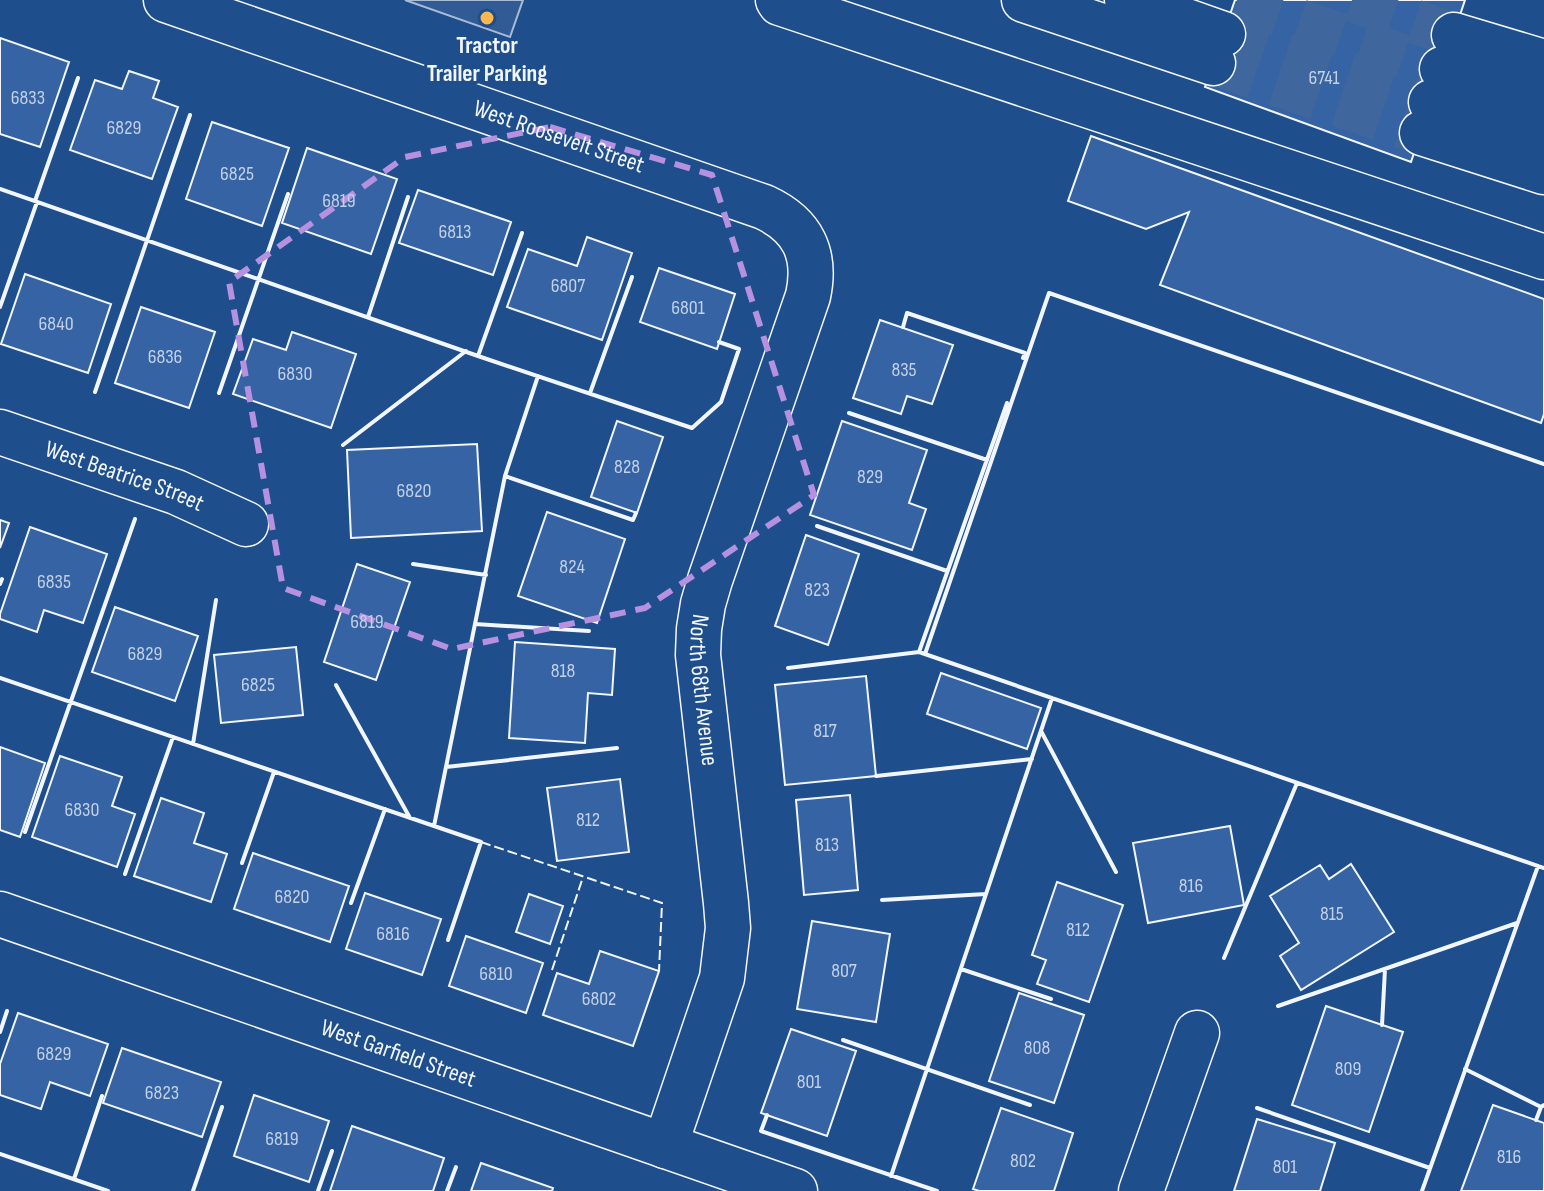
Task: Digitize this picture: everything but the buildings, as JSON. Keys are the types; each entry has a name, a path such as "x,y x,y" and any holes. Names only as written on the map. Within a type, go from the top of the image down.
{"street":[{"name":"West Roosevelt Street","path":"166,0 764,207 781,214 805,242"},
{"path":"778,0 1544,257"},
{"path":"1024,0 1218,49 1127,0"},
{"path":"1437,85 1544,62"},
{"path":"1437,85 1544,102"},
{"path":"1437,85 1544,139"},
{"path":"1437,85 1544,172"},
{"name":"North 68th Avenue","path":"665,1146 715,1003 722,978 728,928 700,680 699,629 710,580 808,296 812,278 811,260 805,242"},
{"name":"West Beatrice Street","path":"0,432 176,492 246,524"},
{"name":"West Garfield Street","path":"0,914 795,1191"},
{"path":"1141,1191 1197,1033"}],"highlighted area":[{"path":"550,127 712,175 814,495 645,608 452,649 283,588 229,282 405,157"}],"shaded area":[{"name":"Tractor Trailer Parking","path":"405,0 523,0 510,37"}],"tunnel":[{"path":"1237,0 1442,69"},
{"path":"1352,0 1454,35"},
{"path":"1223,34 1431,102"},
{"path":"1213,63 1422,133"}],"fence":[{"path":"481,842 662,903 659,971"},
{"path":"552,970 583,877"}],"wall":[{"path":"35,201 78,78"},
{"path":"95,392 190,115"},
{"path":"0,189 692,428 721,402 739,349 719,342"},
{"path":"219,393 288,194"},
{"path":"368,317 408,197"},
{"path":"0,307 37,202"},
{"path":"478,356 522,233"},
{"path":"590,393 632,277"},
{"path":"925,654 1049,293 1544,464"},
{"path":"903,327 907,313 1025,353 1023,358"},
{"path":"343,445 466,351"},
{"path":"434,826 505,476 538,376"},
{"path":"919,652 1007,403"},
{"path":"849,413 987,460"},
{"path":"505,476 633,520 636,513"},
{"path":"25,832 135,519"},
{"path":"817,526 947,571"},
{"path":"413,564 486,575"},
{"path":"0,584 2,579"},
{"path":"193,744 216,600"},
{"path":"475,624 589,631"},
{"path":"788,668 919,652 1544,868"},
{"path":"0,678 481,842 448,940"},
{"path":"336,685 410,818"},
{"path":"891,1176 1052,698"},
{"path":"1041,731 1116,872"},
{"path":"125,874 173,737"},
{"path":"446,767 617,748"},
{"path":"876,776 1032,759"},
{"path":"242,863 274,772"},
{"path":"1224,958 1297,783"},
{"path":"351,903 385,809"},
{"path":"1422,1191 1538,866"},
{"path":"882,900 986,894"},
{"path":"1278,1006 1517,923"},
{"path":"961,969 1051,999"},
{"path":"1382,1025 1385,969"},
{"path":"0,1032 7,1011"},
{"path":"843,1040 1030,1105"},
{"path":"1465,1069 1541,1107"},
{"path":"74,1179 102,1096"},
{"path":"1536,1120 1544,1105"},
{"path":"193,1191 222,1107"},
{"path":"1257,1108 1430,1168"},
{"path":"767,1115 761,1131 937,1191"},
{"path":"318,1191 332,1151"},
{"path":"0,1154 108,1191"},
{"path":"447,1191 456,1167"}],"place":[{"name":"Tractor Trailer Parking","path":"487,18"}]}
